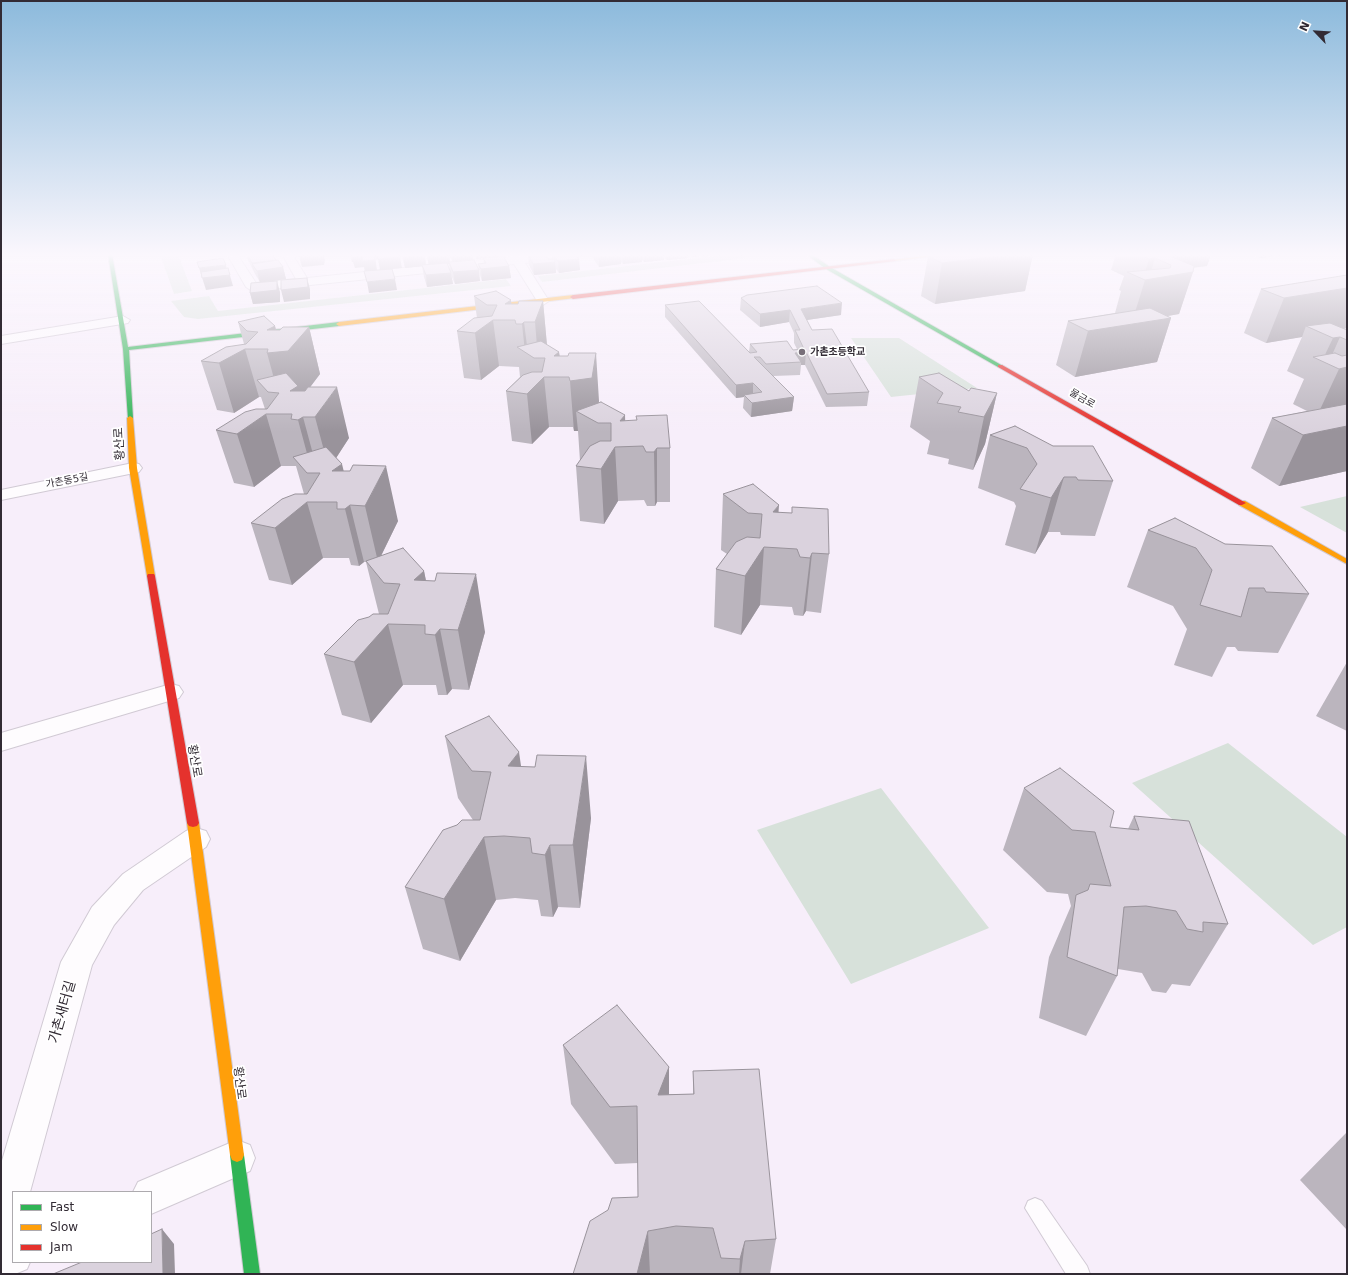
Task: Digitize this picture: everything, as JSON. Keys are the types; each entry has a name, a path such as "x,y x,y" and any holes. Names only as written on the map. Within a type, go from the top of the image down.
{"street":[{"name":"황산로","path":"122,314 126,349 133,468 196,840 252,1274"},
{"path":"126,349 434,314"},
{"name":"물금로","path":"908,314 1347,562"},
{"path":"1,340 123,320"},
{"name":"가촌동5길","path":"1,495 133,468"},
{"path":"1,742 171,692"},
{"name":"가촌새터길","path":"1,1229 77,962 103,916 133,882 196,840"},
{"path":"152,1195 237,1158"},
{"path":"1,1260 12,1255"}],"lane":[{"path":"1035,1208 1079,1274"}],"shaded area":[{"path":"181,314 250,314 198,319 184,317"},
{"path":"851,338 899,338 977,388 891,397"},
{"path":"1347,496 1347,533 1300,507"},
{"path":"1228,743 1347,837 1347,927 1313,945 1132,783"},
{"path":"881,788 989,928 851,984 757,830"}],"building":[{"path":"493,314 538,314 535,322 516,324 515,320 493,320 475,333 457,331 474,318 492,316"},
{"path":"673,314 711,314 750,353 757,352 750,344 787,341 793,350 804,349 795,330 800,330 792,314 803,314 812,330 832,329 869,392 827,394 806,352 795,353 801,362 766,364 760,357 754,357 794,397 752,403 744,395 762,392 753,383 736,385"},
{"path":"1115,314 1162,314 1171,318 1088,331 1068,321"},
{"path":"264,316 275,326 267,330 280,330 283,327 309,327 288,351 267,353 268,349 245,349 219,363 201,361 226,347 246,344 258,332 247,331 238,322"},
{"path":"1330,323 1347,330 1347,340 1340,337 1333,338 1306,326"},
{"path":"541,341 559,352 554,356 568,356 569,353 596,353 592,378 570,381 569,377 544,377 527,394 506,391 523,375 532,372 542,372 545,358 534,358 517,347"},
{"path":"1335,353 1342,356 1347,355 1347,367 1339,369 1313,357"},
{"path":"286,373 298,386 290,391 305,391 308,387 337,387 315,417 303,417 298,420 291,419 292,414 266,414 237,434 216,430 245,412 256,409 267,409 279,393 268,392 257,380"},
{"path":"939,373 969,391 971,388 997,393 984,417 958,412 961,407 937,403 943,393 919,377"},
{"path":"601,402 625,415 620,421 637,420 636,416 667,415 670,448 657,448 654,452 646,452 643,446 615,447 601,469 576,466 590,446 600,441 611,441 611,423 598,423 576,411"},
{"path":"1347,404 1347,426 1303,435 1272,418"},
{"path":"1015,426 1053,446 1093,446 1113,481 1078,480 1076,477 1064,477 1051,498 1020,489 1037,464 1027,448 990,435"},
{"path":"326,447 342,464 332,471 350,471 353,465 386,466 365,506 350,505 345,509 337,509 337,502 307,502 275,528 251,523 282,499 295,494 307,494 320,473 307,473 293,457"},
{"path":"753,484 779,505 773,512 792,513 792,507 828,509 829,554 812,553 810,558 800,557 797,549 764,547 745,576 716,569 736,542 747,537 760,538 762,514 748,513 723,494"},
{"path":"1175,518 1225,544 1272,546 1309,594 1266,592 1264,588 1249,588 1241,617 1200,605 1212,570 1196,548 1148,530"},
{"path":"403,548 424,571 414,580 435,581 437,573 476,574 458,630 440,629 435,635 425,634 425,625 388,624 354,662 324,654 358,620 369,617 373,614 388,614 400,584 384,583 366,561"},
{"path":"489,716 519,752 508,766 535,767 537,755 586,756 573,845 550,845 545,855 532,853 530,838 504,836 484,837 444,899 405,887 443,830 457,825 462,820 480,820 491,772 472,771 445,736"},
{"path":"1060,768 1114,811 1110,827 1139,830 1134,816 1189,821 1228,924 1203,922 1203,932 1187,929 1176,911 1146,906 1124,907 1117,976 1067,957 1076,895 1088,890 1090,884 1111,886 1095,832 1072,830 1024,788"},
{"path":"617,1005 669,1067 658,1095 694,1094 693,1071 759,1069 776,1239 745,1241 740,1259 721,1258 713,1228 676,1226 648,1231 637,1274 573,1274 590,1221 608,1210 612,1198 638,1197 637,1106 610,1107 563,1045"},
{"path":"162,1229 163,1274 53,1274 80,1263 152,1263 152,1234"}],"traffic: fast":[{"path":"120,314 126,349 130,418"},
{"path":"908,314 1000,366"},
{"path":"126,349 339,324"},
{"path":"237,1155 252,1274"}],"traffic: slow":[{"path":"339,324 430,314"},
{"path":"130,418 133,468 151,576"},
{"path":"1242,503 1347,562"},
{"path":"193,823 237,1155"}],"traffic: jam":[{"path":"1000,366 1242,503"},
{"path":"151,576 193,823"}],"place":[{"name":"가촌초등학교","path":"802,352"}]}
